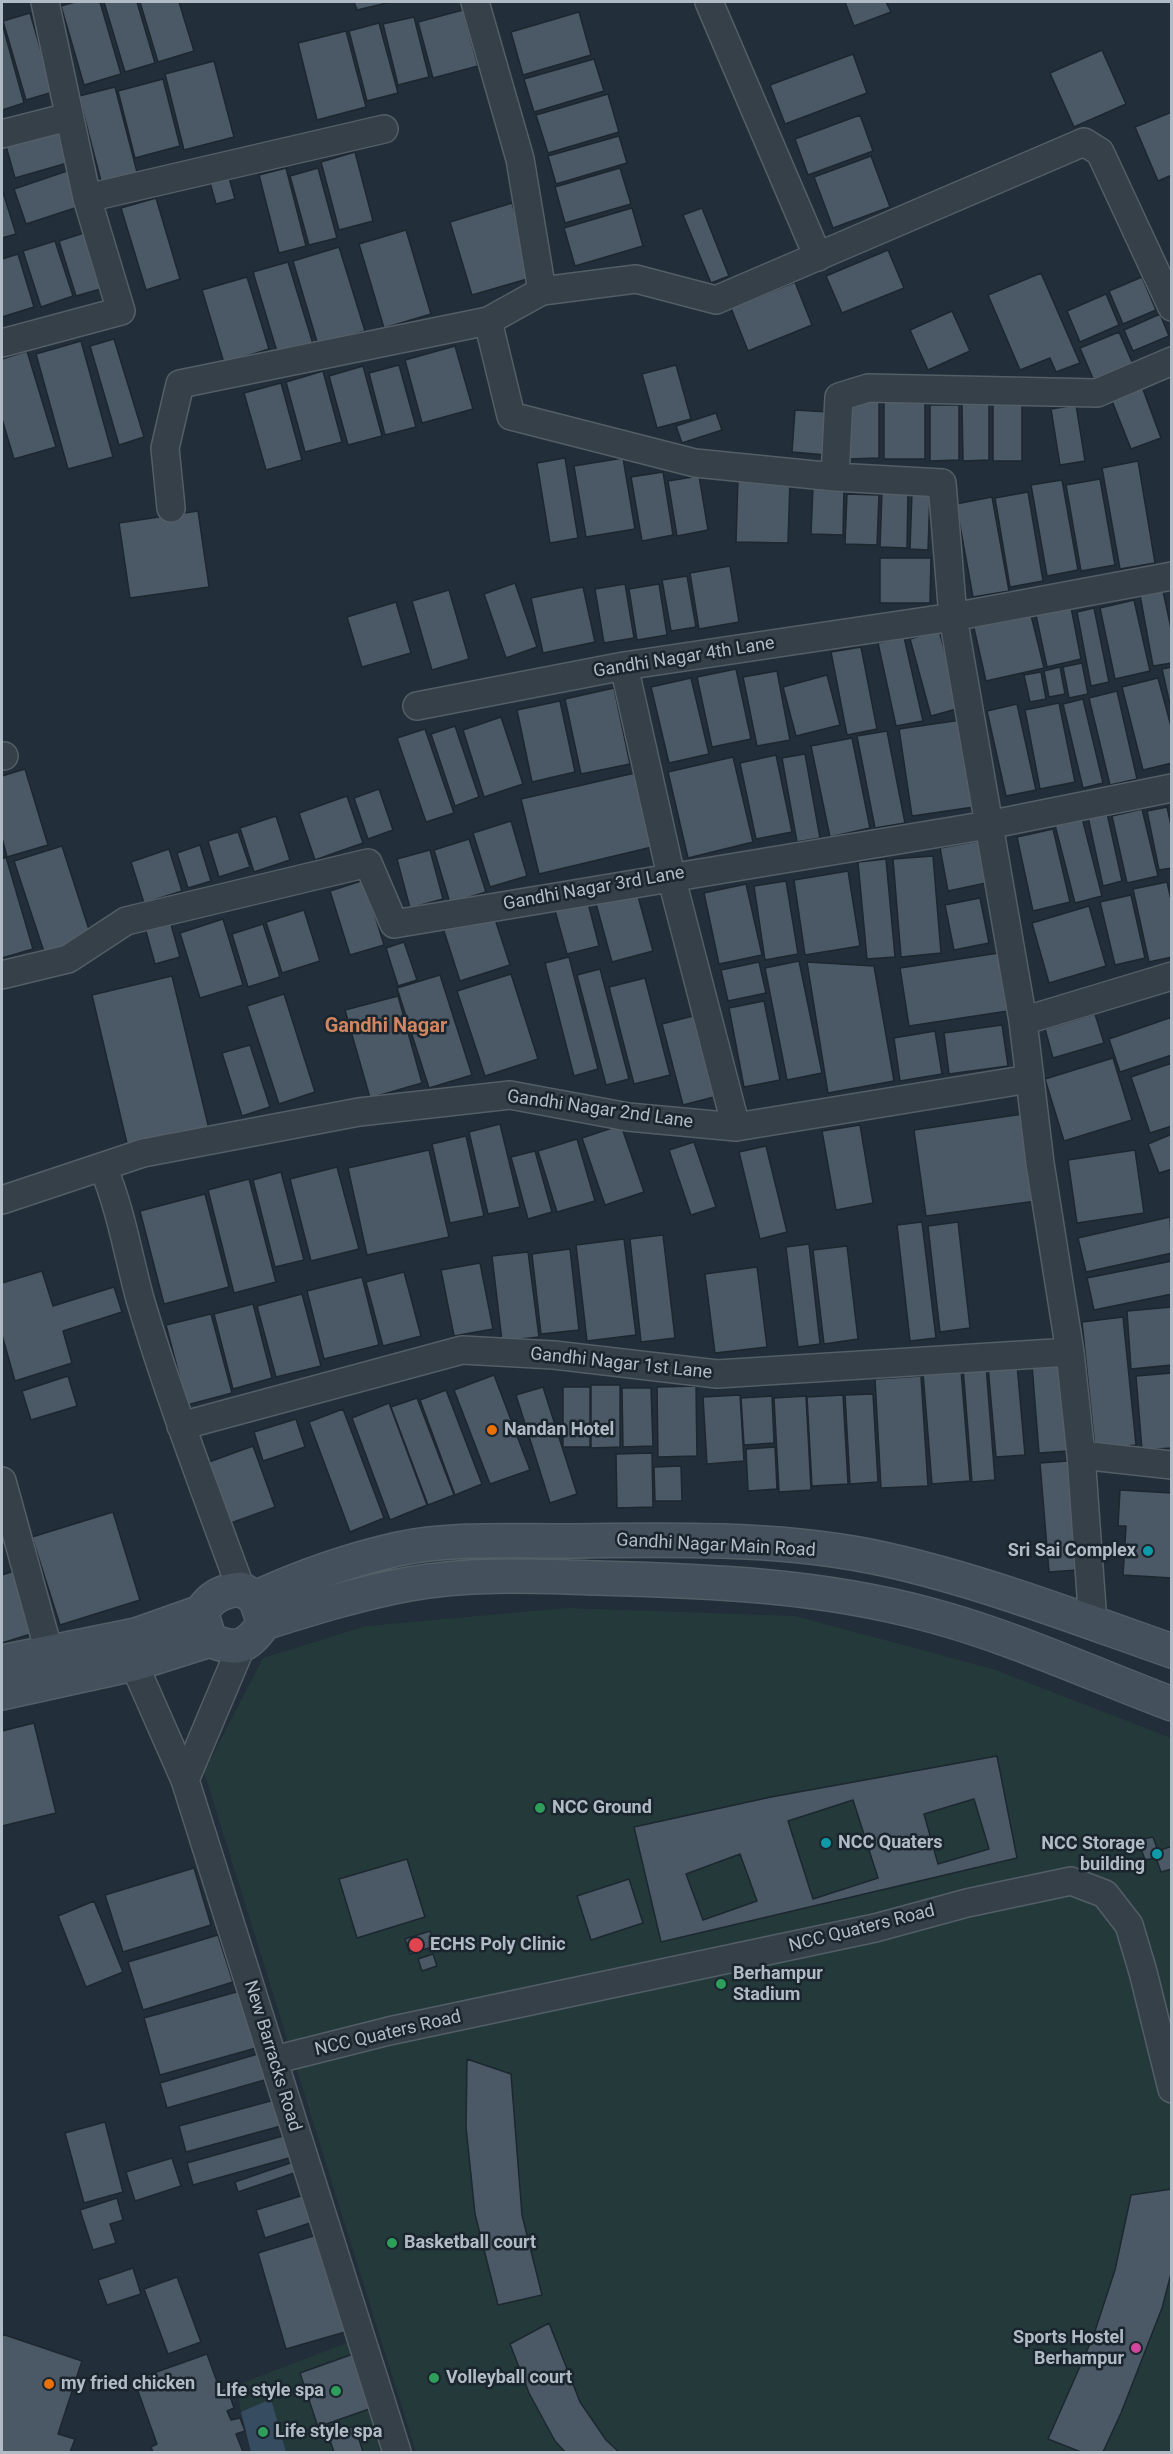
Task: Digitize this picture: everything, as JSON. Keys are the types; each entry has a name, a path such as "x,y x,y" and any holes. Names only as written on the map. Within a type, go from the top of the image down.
{"street":[{"path":"2,343 121,311 87,198 45,2"},
{"path":"475,2 520,159 542,291"},
{"path":"710,2 818,257"},
{"path":"2,134 68,117"},
{"path":"87,198 384,129"},
{"path":"171,508 165,448 180,384 488,321 542,291 636,279 716,300 1084,142 1100,152 1172,306"},
{"path":"488,321 511,416 695,463 835,477 942,483 953,617 1023,1021 1029,1079 1070,1352 1081,1455 1093,1623"},
{"path":"835,477 839,397 868,388 1097,393 1172,361"},
{"name":"Gandhi Nagar 4th Lane","path":"417,706 624,666 953,617 1172,576"},
{"path":"624,666 671,876 736,1127"},
{"name":"Gandhi Nagar 3rd Lane","path":"2,975 68,958 126,921 368,863 394,924 671,876 988,825 1172,788"},
{"path":"1023,1021 1172,976"},
{"name":"Gandhi Nagar 2nd Lane","path":"2,1200 144,1153 359,1112 510,1095 628,1117 736,1127 1029,1079"},
{"path":"2,1662 136,1635 217,1633 255,1636 253,1603 182,1426 141,1299 116,1197 103,1167"},
{"name":"Gandhi Nagar 1st Lane","path":"182,1426 462,1350 554,1355 717,1374 1070,1352"},
{"path":"1081,1455 1172,1465"},
{"path":"2,1481 50,1653"},
{"name":"Gandhi Nagar Main Road","path":"253,1603 302,1578 400,1549 472,1542 651,1540 786,1545 886,1559 971,1582 1172,1651"},
{"name":"Gandhi Nagar Main Road","path":"253,1603 368,1593 457,1578 542,1576 738,1583 853,1597 929,1614 973,1627 1172,1704"},
{"path":"185,1780 217,1633 210,1600 225,1591 253,1603"},
{"path":"2,1693 134,1664 217,1633"},
{"name":"New Barracks Road","path":"134,1664 185,1780 397,2452"},
{"name":"NCC Quaters Road","path":"274,2060 389,2031 875,1928 967,1903 1071,1881 1105,1894 1129,1925 1172,2089"}],"green space":[{"name":"Berhampur Stadium","path":"567,1608 795,1616 993,1669 1171,1738 1171,2452 416,2452 204,1772 263,1658 366,1626"},
{"path":"357,2339 390,2449 377,2452 257,2452 241,2412 237,2385"}],"water":[{"name":"Life style spa","path":"271,2399 286,2452 251,2452 241,2412"}],"building":[{"path":"75,2 100,2 121,74 84,85 61,6"},
{"path":"104,2 137,2 155,63 125,72"},
{"path":"140,2 179,2 194,51 158,62"},
{"path":"354,2 391,2 357,10"},
{"path":"845,2 886,2 891,12 854,26"},
{"path":"463,10 478,66 433,78 418,22"},
{"path":"579,12 591,55 523,75 511,32"},
{"path":"30,13 53,92 26,100 3,21"},
{"path":"414,17 429,77 398,85 383,24"},
{"path":"2,23 24,103 2,110"},
{"path":"379,23 398,93 367,101 349,31"},
{"path":"346,31 366,107 317,120 298,43"},
{"path":"1102,50 1126,104 1074,127 1050,73"},
{"path":"853,54 867,93 785,124 770,85"},
{"path":"594,59 604,91 534,112 524,79"},
{"path":"214,61 234,137 184,150 165,74"},
{"path":"163,79 180,146 135,158 118,91"},
{"path":"115,87 138,176 102,185 79,96"},
{"path":"608,94 619,132 548,153 536,115"},
{"path":"1172,112 1172,175 1158,181 1135,127"},
{"path":"860,115 873,151 808,175 795,139"},
{"path":"61,124 71,162 15,178 4,139"},
{"path":"619,136 627,163 556,184 548,156"},
{"path":"355,152 373,221 339,230 321,162"},
{"path":"871,156 890,207 833,228 814,177"},
{"path":"286,168 306,246 279,253 259,175"},
{"path":"318,168 337,238 309,245 290,176"},
{"path":"620,168 631,204 565,223 555,187"},
{"path":"67,171 78,207 26,224 14,189"},
{"path":"228,174 235,199 216,204 209,179"},
{"path":"2,189 16,234 2,238"},
{"path":"156,198 180,279 146,290 121,208"},
{"path":"512,203 534,277 472,295 450,222"},
{"path":"632,208 643,246 575,266 564,228"},
{"path":"702,208 729,276 711,283 683,215"},
{"path":"406,230 431,314 384,328 359,244"},
{"path":"87,232 104,288 76,296 59,241"},
{"path":"55,241 73,296 41,307 23,251"},
{"path":"339,247 365,331 318,345 293,261"},
{"path":"888,250 904,288 842,313 826,276"},
{"path":"18,254 34,307 2,317 2,259"},
{"path":"288,262 313,344 278,355 253,272"},
{"path":"1041,273 1080,363 1056,372 1050,358 1020,370 988,295"},
{"path":"247,277 269,349 224,363 202,290"},
{"path":"1142,277 1156,310 1123,324 1109,291"},
{"path":"795,282 812,325 748,351 731,308"},
{"path":"1106,294 1119,325 1080,342 1067,311"},
{"path":"952,311 970,351 928,370 910,330"},
{"path":"1160,314 1169,336 1133,351 1124,330"},
{"path":"1119,332 1133,364 1094,381 1080,348"},
{"path":"114,339 144,437 119,445 90,346"},
{"path":"81,341 113,457 68,469 36,354"},
{"path":"455,346 473,409 422,423 405,360"},
{"path":"27,351 56,447 14,459 2,419 2,359"},
{"path":"399,365 416,427 385,435 369,373"},
{"path":"676,365 691,419 657,428 642,374"},
{"path":"363,366 382,436 348,445 329,376"},
{"path":"323,371 342,442 305,452 286,382"},
{"path":"281,383 302,460 266,470 244,393"},
{"path":"1141,384 1161,438 1131,449 1110,396"},
{"path":"847,398 879,398 879,458 848,459"},
{"path":"925,401 925,459 884,459 884,402"},
{"path":"962,404 989,404 989,460 963,461"},
{"path":"993,404 1022,404 1022,461 993,461"},
{"path":"930,405 959,405 959,460 930,461"},
{"path":"1076,405 1085,461 1060,465 1051,409"},
{"path":"795,410 829,412 826,455 792,452"},
{"path":"716,413 722,430 682,443 676,426"},
{"path":"565,458 578,538 550,543 537,463"},
{"path":"623,458 635,529 586,537 574,466"},
{"path":"1138,461 1155,563 1120,569 1102,468"},
{"path":"663,472 673,535 642,541 631,477"},
{"path":"699,476 708,530 677,536 668,481"},
{"path":"738,478 790,480 788,543 736,542"},
{"path":"1100,479 1115,565 1081,571 1066,485"},
{"path":"1062,480 1078,570 1047,576 1031,485"},
{"path":"813,487 844,488 843,535 811,534"},
{"path":"882,492 908,493 907,548 880,547"},
{"path":"912,492 930,493 928,550 910,549"},
{"path":"1028,492 1043,581 1010,587 995,498"},
{"path":"847,494 879,495 877,545 845,544"},
{"path":"992,497 1009,591 973,597 956,504"},
{"path":"198,511 209,587 130,598 119,523"},
{"path":"880,558 931,558 930,603 880,603"},
{"path":"730,566 739,622 699,629 690,573"},
{"path":"687,576 696,627 671,631 662,580"},
{"path":"515,583 537,647 506,658 484,594"},
{"path":"625,584 634,638 604,643 595,589"},
{"path":"659,584 667,635 637,640 629,589"},
{"path":"583,587 595,642 543,653 531,598"},
{"path":"449,590 469,659 432,670 412,601"},
{"path":"1163,591 1172,633 1172,663 1153,666 1140,595"},
{"path":"1134,600 1150,671 1115,679 1100,608"},
{"path":"396,602 411,653 362,667 347,617"},
{"path":"1071,607 1081,659 1047,667 1036,615"},
{"path":"1094,608 1109,682 1091,686 1077,612"},
{"path":"1030,611 1044,668 986,681 973,624"},
{"path":"939,630 960,708 931,716 910,639"},
{"path":"904,637 923,721 896,726 878,643"},
{"path":"861,647 877,729 847,735 831,652"},
{"path":"1082,663 1088,694 1069,698 1063,667"},
{"path":"1060,667 1065,694 1049,697 1044,671"},
{"path":"1172,667 1172,713 1162,669"},
{"path":"736,669 751,739 712,747 697,677"},
{"path":"777,671 790,740 757,746 743,677"},
{"path":"1041,672 1046,699 1030,702 1024,675"},
{"path":"827,675 840,725 796,736 783,687"},
{"path":"691,678 709,754 669,763 651,687"},
{"path":"1158,678 1172,730 1172,763 1143,770 1122,687"},
{"path":"614,688 630,764 581,774 565,699"},
{"path":"1117,691 1137,779 1110,785 1089,698"},
{"path":"1083,699 1103,783 1083,788 1063,704"},
{"path":"560,701 575,772 532,782 517,710"},
{"path":"1059,703 1075,782 1040,789 1025,710"},
{"path":"1017,704 1036,790 1006,796 987,711"},
{"path":"501,717 523,784 484,797 463,730"},
{"path":"961,720 974,807 912,816 899,729"},
{"path":"455,726 479,797 455,806 431,734"},
{"path":"425,729 454,813 426,822 397,738"},
{"path":"887,731 905,823 875,828 857,736"},
{"path":"852,738 870,828 830,837 811,746"},
{"path":"805,754 820,838 797,842 782,758"},
{"path":"776,755 792,832 756,839 740,763"},
{"path":"733,757 753,842 688,858 668,772"},
{"path":"25,769 48,845 7,857 2,838 2,776"},
{"path":"635,773 652,847 539,874 521,799"},
{"path":"379,789 393,830 368,839 354,798"},
{"path":"347,796 363,843 315,860 299,813"},
{"path":"1167,807 1172,830 1172,868 1159,870 1147,811"},
{"path":"1142,809 1158,876 1127,883 1112,816"},
{"path":"1107,813 1122,881 1103,886 1088,817"},
{"path":"276,816 290,860 254,872 240,828"},
{"path":"1082,818 1102,896 1075,903 1055,825"},
{"path":"511,821 527,876 490,887 473,833"},
{"path":"1053,829 1070,902 1033,911 1017,837"},
{"path":"238,832 250,867 219,877 208,841"},
{"path":"469,839 486,892 450,903 434,850"},
{"path":"978,841 986,883 948,891 940,848"},
{"path":"200,845 211,881 188,888 177,853"},
{"path":"62,846 92,939 45,955 14,861"},
{"path":"169,849 182,891 144,903 131,862"},
{"path":"430,850 443,899 410,908 397,859"},
{"path":"933,856 941,953 901,957 893,859"},
{"path":"6,857 33,949 2,958 2,859"},
{"path":"886,859 895,957 867,959 858,862"},
{"path":"848,871 860,946 805,955 794,880"},
{"path":"364,880 384,945 350,955 330,891"},
{"path":"786,881 798,954 765,960 754,886"},
{"path":"1167,882 1172,904 1172,957 1149,962 1133,889"},
{"path":"746,884 762,955 719,964 704,893"},
{"path":"636,889 653,951 612,962 595,900"},
{"path":"1131,895 1145,958 1115,965 1100,902"},
{"path":"980,898 989,943 954,950 945,905"},
{"path":"587,899 599,946 567,954 554,907"},
{"path":"1089,906 1106,966 1049,983 1032,923"},
{"path":"304,910 320,961 282,973 266,922"},
{"path":"493,913 510,965 460,981 443,928"},
{"path":"169,917 180,957 155,964 144,924"},
{"path":"223,919 243,985 200,998 180,933"},
{"path":"263,924 280,977 248,987 232,934"},
{"path":"404,942 417,980 398,986 386,948"},
{"path":"999,953 1008,1011 909,1026 900,968"},
{"path":"569,957 598,1069 574,1076 545,963"},
{"path":"799,961 822,1073 787,1080 765,968"},
{"path":"759,962 766,993 728,1001 721,970"},
{"path":"807,962 874,966 894,1081 828,1093"},
{"path":"600,969 629,1079 606,1085 577,975"},
{"path":"511,974 538,1059 485,1076 457,991"},
{"path":"440,975 472,1075 429,1088 397,988"},
{"path":"172,976 209,1129 128,1148 92,995"},
{"path":"645,978 670,1075 634,1084 609,987"},
{"path":"284,994 315,1092 279,1104 247,1006"},
{"path":"398,996 422,1083 370,1098 345,1010"},
{"path":"764,1001 780,1080 744,1087 729,1008"},
{"path":"1095,1014 1104,1043 1053,1058 1045,1029"},
{"path":"693,1016 714,1097 683,1105 662,1024"},
{"path":"1172,1017 1172,1055 1120,1072 1109,1039"},
{"path":"1002,1025 1008,1066 949,1074 944,1033"},
{"path":"935,1031 942,1074 900,1081 894,1038"},
{"path":"250,1045 270,1107 242,1116 222,1053"},
{"path":"1113,1058 1132,1120 1064,1141 1045,1079"},
{"path":"1172,1063 1172,1126 1150,1133 1131,1077"},
{"path":"1023,1114 1036,1201 926,1216 914,1130"},
{"path":"500,1124 520,1207 488,1214 469,1132"},
{"path":"621,1125 644,1192 605,1205 582,1138"},
{"path":"860,1125 873,1203 836,1210 822,1131"},
{"path":"1172,1134 1172,1169 1159,1173 1148,1144"},
{"path":"466,1136 484,1216 450,1223 432,1144"},
{"path":"577,1139 595,1201 557,1212 538,1151"},
{"path":"694,1142 716,1207 691,1215 669,1150"},
{"path":"766,1146 787,1232 760,1239 739,1152"},
{"path":"429,1150 449,1237 367,1255 348,1168"},
{"path":"1135,1150 1144,1213 1077,1223 1068,1160"},
{"path":"535,1151 552,1212 528,1219 511,1157"},
{"path":"337,1167 359,1249 311,1261 290,1179"},
{"path":"281,1172 304,1260 275,1267 253,1180"},
{"path":"249,1179 276,1282 234,1293 208,1190"},
{"path":"205,1194 229,1287 164,1304 140,1211"},
{"path":"1170,1217 1172,1253 1086,1272 1078,1238"},
{"path":"922,1222 936,1338 910,1341 897,1225"},
{"path":"958,1222 970,1328 940,1332 928,1226"},
{"path":"663,1235 675,1338 641,1342 630,1239"},
{"path":"624,1239 636,1335 587,1341 576,1245"},
{"path":"809,1244 820,1344 798,1347 786,1247"},
{"path":"847,1246 858,1339 824,1344 813,1250"},
{"path":"570,1249 579,1330 541,1334 532,1254"},
{"path":"528,1252 539,1337 502,1341 492,1256"},
{"path":"1172,1261 1172,1294 1094,1310 1087,1278"},
{"path":"480,1263 493,1329 454,1336 441,1270"},
{"path":"757,1267 767,1347 715,1353 705,1274"},
{"path":"42,1271 53,1306 114,1287 122,1312 63,1331 72,1363 15,1381 2,1335 2,1283"},
{"path":"404,1272 421,1336 383,1346 366,1282"},
{"path":"362,1277 379,1345 324,1359 307,1291"},
{"path":"302,1294 321,1366 276,1377 257,1306"},
{"path":"253,1304 272,1378 233,1389 214,1314"},
{"path":"1172,1307 1172,1365 1131,1369 1127,1311"},
{"path":"211,1314 232,1393 187,1405 166,1325"},
{"path":"1123,1317 1136,1445 1095,1449 1082,1322"},
{"path":"1061,1363 1068,1451 1039,1453 1032,1365"},
{"path":"1017,1364 1025,1455 996,1457 988,1366"},
{"path":"986,1365 995,1480 972,1482 963,1367"},
{"path":"961,1370 970,1481 932,1484 923,1373"},
{"path":"1172,1373 1172,1448 1142,1450 1136,1376"},
{"name":"Nandan Hotel","path":"494,1375 530,1470 490,1484 454,1390"},
{"path":"68,1376 77,1406 31,1420 22,1391"},
{"path":"921,1376 928,1486 881,1488 875,1379"},
{"path":"591,1385 620,1385 620,1447 591,1448"},
{"path":"696,1386 697,1456 658,1457 657,1387"},
{"path":"543,1387 577,1494 550,1503 516,1395"},
{"path":"563,1387 590,1387 590,1447 563,1447"},
{"path":"622,1388 651,1388 653,1446 623,1447"},
{"path":"446,1390 482,1484 455,1495 420,1400"},
{"path":"873,1394 878,1482 850,1484 845,1395"},
{"path":"740,1395 744,1461 707,1464 703,1397"},
{"path":"843,1395 848,1484 812,1486 807,1397"},
{"path":"772,1396 774,1443 744,1445 741,1398"},
{"path":"806,1396 811,1490 779,1492 774,1398"},
{"path":"417,1398 454,1495 428,1505 391,1407"},
{"path":"389,1403 427,1505 390,1520 352,1418"},
{"path":"343,1409 384,1518 350,1532 309,1422"},
{"path":"296,1419 305,1447 263,1461 254,1432"},
{"path":"253,1446 275,1507 231,1523 209,1462"},
{"path":"775,1447 777,1489 748,1491 746,1449"},
{"path":"652,1453 653,1507 617,1508 616,1454"},
{"path":"1068,1461 1077,1570 1049,1572 1040,1463"},
{"path":"681,1466 682,1501 655,1501 654,1467"},
{"name":"Sri Sai Complex","path":"1120,1490 1172,1493 1172,1578 1123,1575 1126,1526 1118,1526"},
{"path":"113,1512 140,1600 60,1625 32,1537"},
{"path":"17,1570 37,1632 2,1643 2,1575"},
{"path":"34,1723 56,1813 2,1826 2,1731"},
{"name":"NCC Quaters","path":"997,1756 1017,1858 661,1942 634,1827 771,1797"},
{"path":"974,1799 989,1849 938,1864 924,1814"},
{"path":"853,1800 878,1878 813,1899 788,1821"},
{"name":"NCC Storage building","path":"1153,1837 1158,1851 1172,1846 1172,1869 1161,1872 1156,1858 1145,1860 1138,1840"},
{"path":"740,1854 757,1901 703,1920 686,1874"},
{"path":"407,1859 425,1917 357,1938 339,1879"},
{"path":"194,1868 211,1925 123,1952 105,1895"},
{"path":"629,1879 643,1923 591,1940 577,1896"},
{"path":"94,1901 123,1972 86,1987 58,1916"},
{"path":"430,1931 435,1946 410,1954 405,1939"},
{"path":"218,1935 233,1982 143,2010 128,1962"},
{"path":"433,1954 437,1966 422,1971 418,1959"},
{"path":"240,1991 256,2048 160,2075 144,2018"},
{"path":"261,2053 268,2079 167,2108 160,2083"},
{"path":"467,2059 511,2074 522,2215 542,2295 498,2305 475,2214 466,2127"},
{"path":"274,2100 281,2126 186,2152 179,2126"},
{"path":"105,2122 123,2192 84,2203 65,2133"},
{"path":"290,2134 296,2156 193,2185 187,2163"},
{"path":"172,2158 181,2186 135,2201 126,2172"},
{"path":"296,2161 300,2171 238,2192 235,2182"},
{"path":"1172,2189 1172,2270 1162,2308 1121,2413 1103,2452 1081,2452 1048,2439 1093,2337 1115,2270 1131,2195"},
{"path":"304,2195 313,2222 265,2238 256,2210"},
{"path":"117,2198 123,2220 110,2224 116,2243 93,2250 80,2210"},
{"path":"323,2233 352,2330 286,2349 258,2253"},
{"path":"133,2268 141,2294 107,2305 98,2280"},
{"path":"177,2277 201,2342 168,2354 144,2289"},
{"path":"549,2323 580,2402 606,2440 619,2452 565,2452 555,2441 529,2393 510,2344"},
{"path":"2,2334 82,2361 58,2434 75,2439 70,2452 2,2452"},
{"path":"207,2354 220,2390 227,2387 234,2408 227,2411 231,2420 240,2418 245,2431 236,2434 243,2452 153,2452 151,2447 157,2444 134,2380"},
{"name":"LIfe style spa","path":"353,2354 372,2408 318,2427 300,2373"},
{"path":"355,2426 363,2452 334,2452 328,2435"}],"place":[{"name":"Nandan Hotel","path":"492,1430"},
{"name":"Sri Sai Complex","path":"1148,1551"},
{"name":"NCC Ground","path":"540,1808"},
{"name":"NCC Quaters","path":"826,1843"},
{"name":"NCC Storage building","path":"1157,1854"},
{"name":"ECHS Poly Clinic","path":"416,1945"},
{"name":"Berhampur Stadium","path":"721,1984"},
{"name":"Basketball court","path":"392,2243"},
{"name":"Sports Hostel Berhampur","path":"1136,2348"},
{"name":"Volleyball court","path":"434,2378"},
{"name":"my fried chicken","path":"49,2384"},
{"name":"LIfe style spa","path":"336,2391"},
{"name":"Life style spa","path":"263,2432"}],"district":[{"name":"Gandhi Nagar","path":"386,1027"}]}
